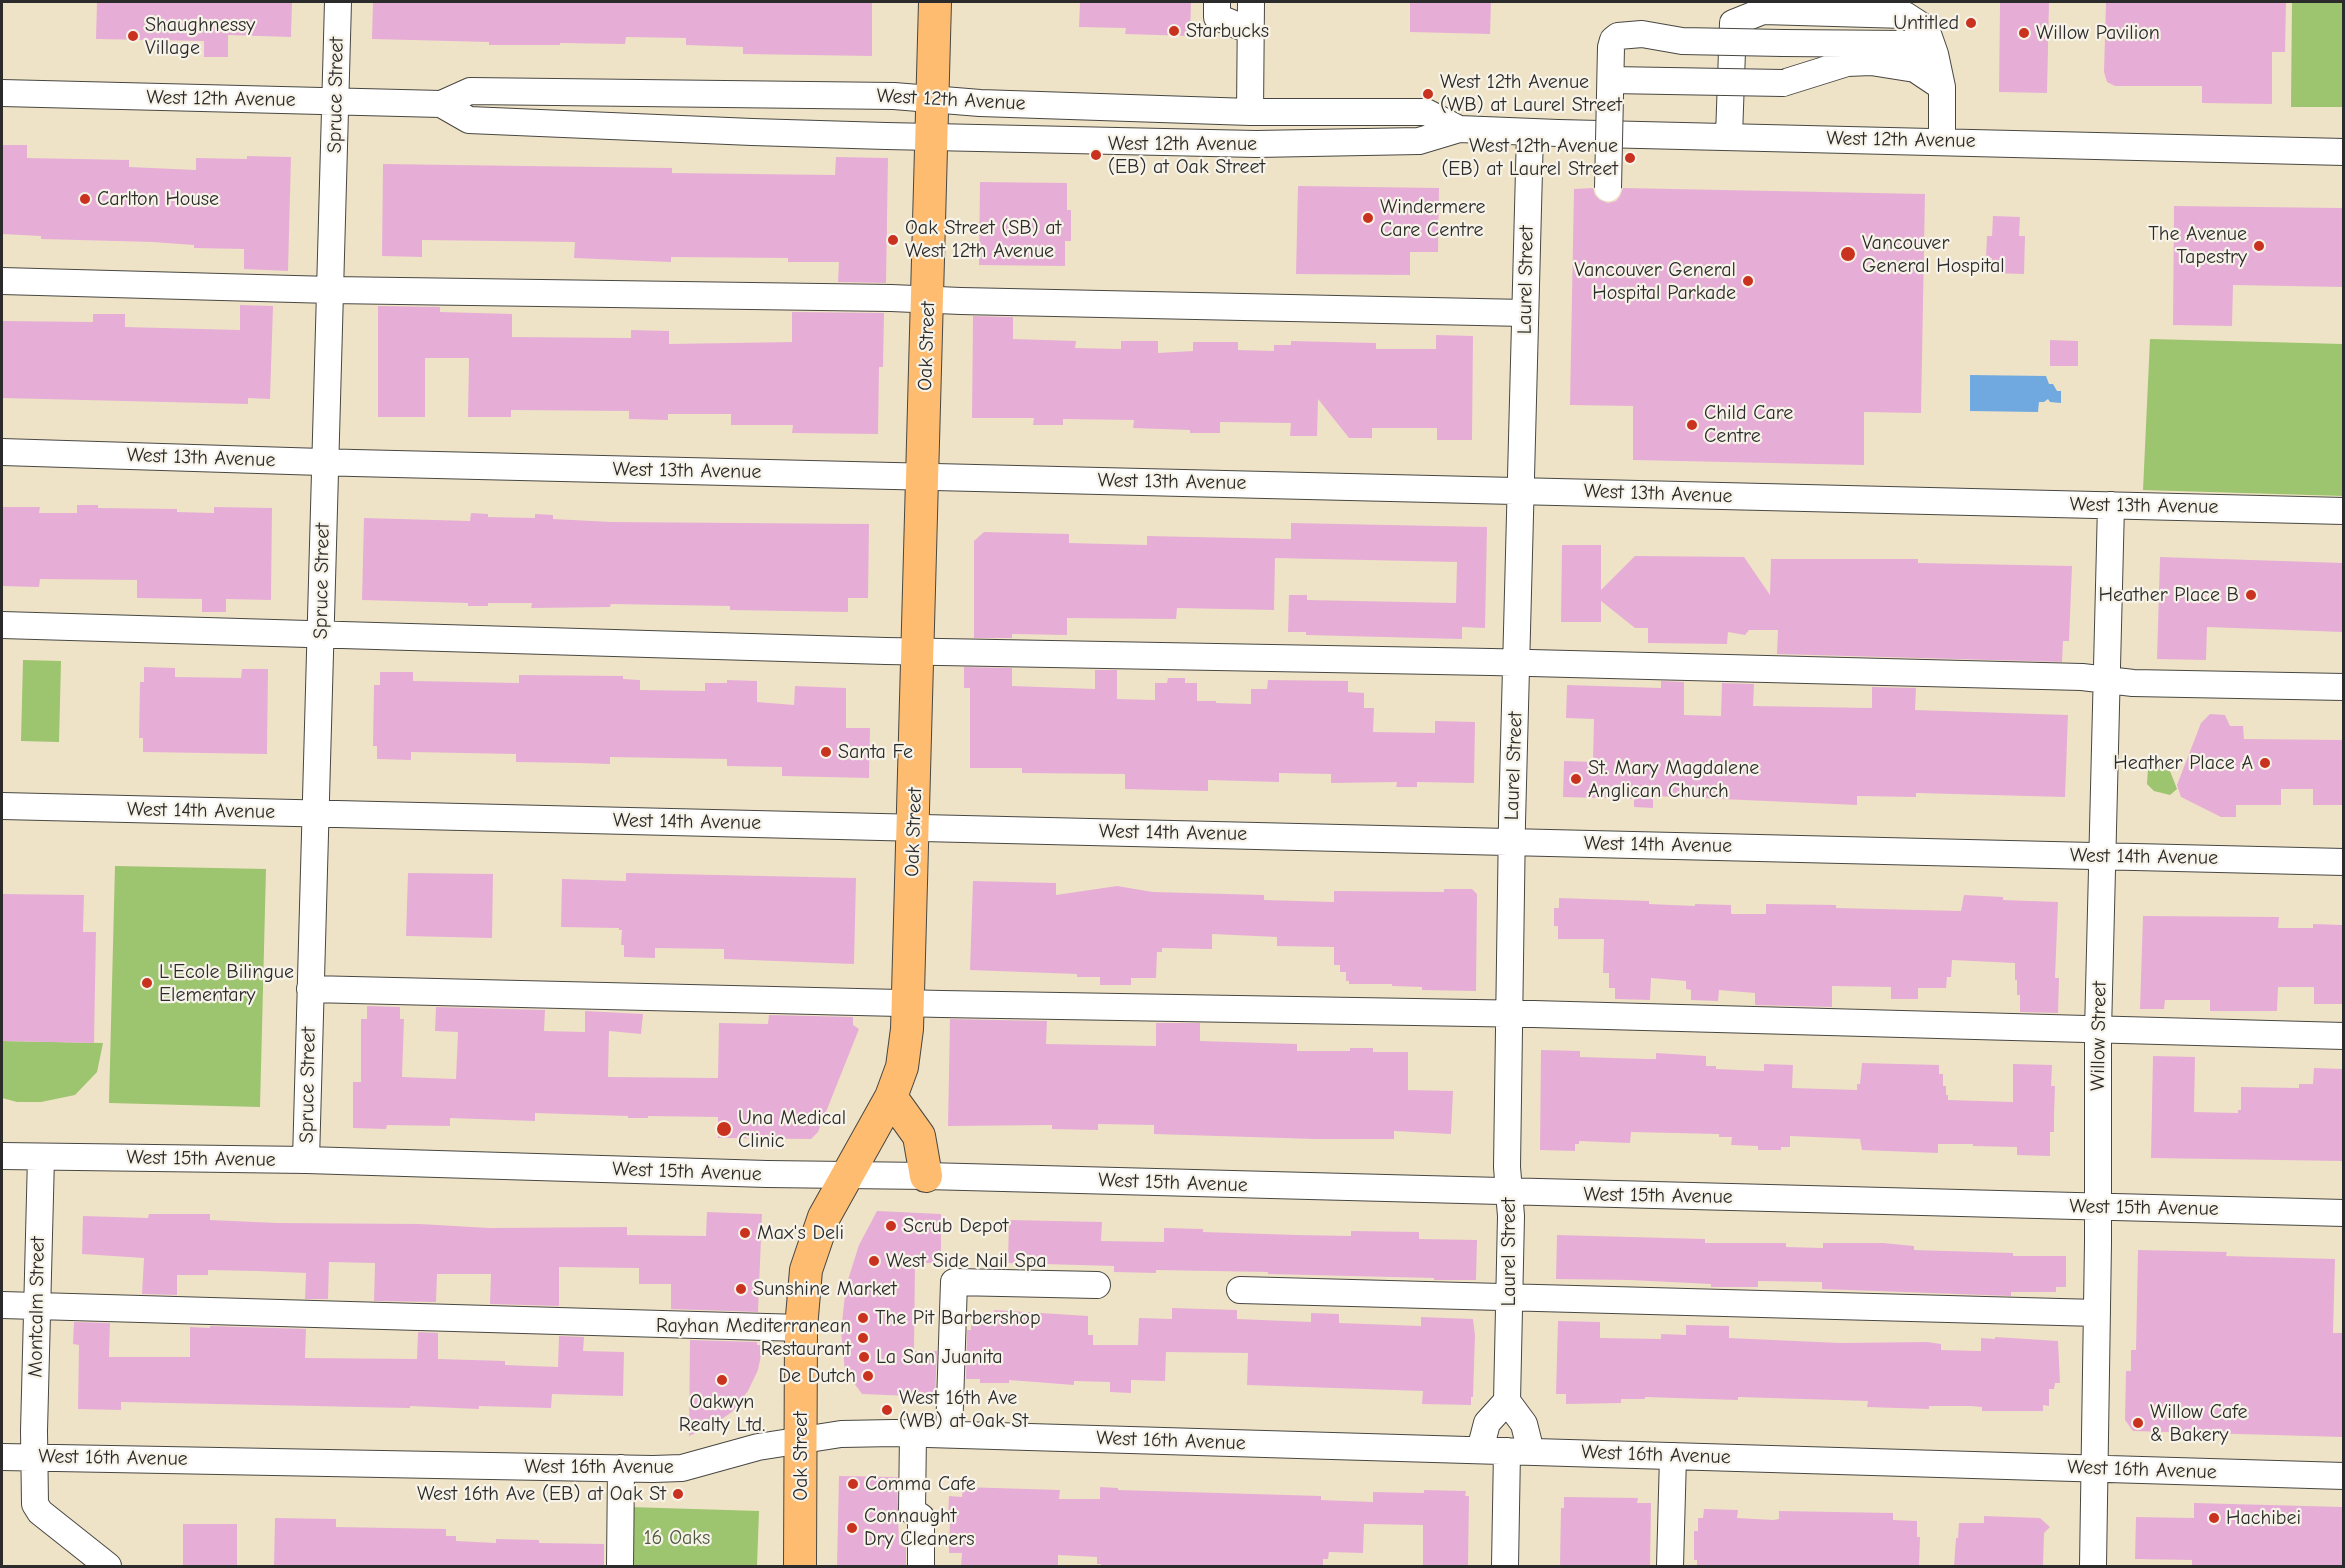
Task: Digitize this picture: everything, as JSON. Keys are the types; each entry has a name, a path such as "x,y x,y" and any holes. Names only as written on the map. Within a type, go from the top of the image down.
{"main road":[{"name":"Oak Street","path":"800,1566 801,1328 806,1270 813,1243 824,1217 891,1097 902,1067 908,1002 928,299 931,99 936,2"},
{"path":"891,1097 920,1136 926,1176"}],"street":[{"name":"Spruce Street","path":"306,1160 338,2"},
{"path":"1217,2 1217,17 1251,31"},
{"path":"1250,111 1251,2"},
{"path":"1729,136 1733,23 1763,11 1905,15 1922,26 1928,34 1935,54 1942,87 1942,141"},
{"path":"1608,188 1612,43 1621,34 1642,34 1682,41 1908,44 1923,47 1935,54"},
{"path":"1809,44 1810,75"},
{"path":"1611,80 1783,82 1847,63 1871,62 1915,69 1942,87"},
{"name":"West 12th Avenue","path":"2,93 441,104 470,91 894,96 980,103 1250,111 1426,112 1459,129"},
{"name":"West 12th Avenue","path":"441,104 469,120 753,132 1256,144 1419,141 1459,129 2343,152"},
{"name":"Laurel Street","path":"1507,1401 1510,1297 1507,1167 1511,841 1530,132"},
{"path":"2,281 331,290 928,299 1525,313"},
{"name":"West 13th Avenue","path":"2,452 325,462 2343,511"},
{"name":"Willow Street","path":"2093,1566 2098,1031 2111,505"},
{"path":"2,625 919,652 1517,663 2082,677 2133,683 2343,687"},
{"name":"West 14th Avenue","path":"2,806 914,826 2343,862"},
{"path":"310,989 1510,1014 2343,1036"},
{"name":"West 15th Avenue","path":"2,1156 306,1160 2343,1213"},
{"name":"Montcalm Street","path":"41,1157 34,1504 40,1512 108,1566"},
{"path":"949,1434 954,1282 1097,1285"},
{"path":"1240,1290 2097,1313"},
{"path":"2,1305 801,1328"},
{"path":"1480,1450 1487,1423 1507,1401 1524,1424 1504,1566"},
{"path":"913,1433 912,1511 921,1517 921,1566"},
{"name":"West 16th Avenue","path":"2,1457 682,1468 758,1447 801,1440 841,1434 913,1433 2343,1476"},
{"path":"1670,1566 1673,1456"},
{"path":"620,1566 621,1468"}],"green space":[{"path":"2292,2 2343,2 2343,107 2291,107"},
{"path":"2150,339 2343,344 2343,496 2143,490"},
{"path":"23,660 61,661 59,742 21,741"},
{"path":"2154,763 2160,763 2170,771 2177,789 2170,795 2154,791 2147,784 2148,768"},
{"path":"115,866 266,869 260,1107 109,1103"},
{"path":"2,1041 103,1043 97,1072 75,1095 41,1102 17,1102 2,1098"},
{"name":"16 Oaks","path":"629,1507 759,1511 757,1566 627,1566"}],"water":[{"path":"1970,375 2046,376 2049,384 2053,384 2057,391 2061,391 2061,403 2050,402 2048,399 2039,402 2038,412 1970,411"}],"building":[{"path":"97,2 292,2 291,37 228,35 228,57 204,57 204,41 96,39"},
{"path":"373,2 872,2 872,56 743,54 743,47 686,45 686,38 626,37 625,44 560,43 560,45 489,45 489,42 372,39"},
{"path":"1080,2 1191,2 1190,36 1125,34 1126,28 1079,27"},
{"path":"1410,2 1491,2 1490,34 1410,32"},
{"name":"Willow Pavilion","path":"2000,2 2049,2 2047,93 1999,92"},
{"path":"2106,2 2286,2 2285,52 2272,52 2272,104 2202,103 2202,86 2115,86 2107,82 2104,72"},
{"path":"2,145 27,145 27,158 129,160 129,167 196,170 196,158 291,157 288,271 244,269 244,249 194,248 194,245 153,242 41,239 41,236 2,234"},
{"path":"836,157 888,158 886,283 838,282 839,262 788,262 788,258 671,257 671,262 574,258 575,242 422,240 422,257 382,256 383,164 672,168 672,173 835,175"},
{"path":"980,182 1067,183 1067,210 1071,210 1071,241 1065,241 1065,266 979,265"},
{"name":"Windermere Care Centre","path":"1298,186 1439,188 1438,252 1410,252 1410,275 1296,274"},
{"name":"Vancouver General Hospital Parkade","path":"1593,188 1600,200 1608,203 1616,201 1623,188 1925,194 1921,413 1864,412 1864,465 1633,460 1633,406 1570,405 1574,189"},
{"name":"The Avenue Tapestry","path":"2174,206 2343,208 2343,287 2233,285 2232,326 2173,325"},
{"path":"1993,216 2020,217 2019,236 2025,236 2024,274 1991,273 1992,258 1986,258 1987,236 1992,236"},
{"path":"240,305 273,306 270,399 248,398 248,404 2,398 2,321 93,322 93,314 125,314 125,327 240,330"},
{"path":"378,306 440,307 440,312 512,314 512,337 631,338 631,330 669,331 669,344 792,342 792,312 884,313 883,367 879,367 878,434 792,433 793,425 731,425 731,414 668,414 668,420 629,419 629,411 511,410 511,417 468,417 469,358 425,358 425,417 378,417"},
{"path":"973,316 1013,317 1013,339 1076,341 1075,348 1121,349 1121,341 1158,341 1158,353 1193,351 1193,342 1238,342 1238,350 1274,351 1274,345 1291,345 1291,341 1376,343 1376,349 1436,349 1436,335 1473,336 1472,440 1437,440 1437,428 1372,428 1372,438 1349,438 1318,399 1317,436 1290,436 1291,423 1220,422 1220,433 1190,433 1190,430 1133,428 1134,420 1063,419 1063,425 1033,425 1034,418 972,418"},
{"path":"2050,340 2078,341 2078,366 2050,366"},
{"path":"77,505 98,505 98,508 177,509 177,512 214,513 214,507 272,508 271,600 226,599 226,612 202,612 202,599 137,598 137,580 40,579 39,587 2,586 2,507 40,507 39,513 77,513"},
{"path":"471,513 488,514 488,517 535,518 535,514 553,515 553,519 611,522 869,524 868,598 848,598 848,612 730,610 730,606 611,604 610,607 531,608 532,603 488,603 488,606 468,606 468,603 362,600 364,518 470,521"},
{"path":"1291,523 1487,527 1485,628 1462,627 1462,639 1306,635 1306,632 1288,632 1289,595 1307,595 1307,600 1456,603 1457,562 1275,558 1274,610 1177,608 1176,619 1067,618 1067,635 1012,634 1012,638 974,638 974,541 984,532 1069,534 1069,543 1147,545 1147,536 1291,539"},
{"path":"1562,545 1601,545 1601,590 1635,556 1744,557 1770,595 1771,559 1918,559 1918,563 2072,566 2069,641 2063,641 2062,662 1777,654 1778,630 1749,630 1745,635 1728,632 1727,644 1648,643 1648,628 1635,628 1601,601 1601,622 1561,622"},
{"name":"Heather Place B","path":"2160,557 2343,563 2343,632 2207,627 2206,660 2157,659"},
{"path":"144,667 175,668 175,677 241,678 242,669 268,669 267,754 143,752 143,738 139,738 140,682 144,682"},
{"path":"964,667 1012,668 1012,686 1095,689 1095,670 1117,670 1117,699 1155,700 1155,683 1167,683 1168,678 1185,678 1185,683 1197,683 1197,701 1216,701 1216,703 1251,704 1251,689 1267,689 1268,680 1348,681 1348,692 1364,693 1364,708 1374,708 1373,732 1435,733 1435,721 1475,722 1474,783 1417,782 1417,787 1396,787 1397,782 1331,783 1331,774 1279,773 1279,782 1208,780 1208,791 1125,789 1125,774 1022,773 1022,768 970,768 970,688 964,688"},
{"path":"380,672 413,672 413,681 519,683 519,675 623,676 623,679 640,680 640,690 705,691 705,683 727,683 727,680 757,681 757,702 794,705 795,686 846,688 846,728 870,728 869,778 782,776 782,767 727,766 727,759 610,757 610,764 516,762 516,754 411,752 411,760 377,759 377,746 373,746 374,685 380,685"},
{"path":"1661,681 1684,682 1684,715 1721,716 1722,683 1754,684 1753,706 1872,708 1872,687 1916,688 1915,710 2068,715 2065,797 1916,793 1916,797 1857,796 1857,805 1653,796 1653,808 1634,807 1634,799 1563,797 1564,761 1593,762 1594,719 1566,718 1567,685 1661,688"},
{"name":"Heather Place A","path":"2210,714 2225,715 2230,726 2243,726 2244,739 2343,740 2343,805 2313,805 2313,789 2281,789 2281,805 2236,805 2236,817 2221,817 2181,797 2177,785 2201,723"},
{"path":"408,873 493,874 492,938 406,936"},
{"path":"626,873 856,878 854,964 724,959 724,949 655,948 655,958 624,957 624,945 621,945 622,930 619,928 561,927 562,879 626,881"},
{"path":"973,881 1056,883 1056,895 1117,886 1153,892 1264,895 1264,900 1334,902 1334,891 1444,892 1444,889 1472,889 1477,894 1476,991 1422,990 1422,987 1392,986 1392,984 1349,984 1349,981 1346,981 1346,972 1340,972 1340,965 1334,965 1334,947 1277,946 1277,937 1212,934 1212,949 1162,948 1162,952 1157,952 1156,978 1131,978 1131,985 1100,985 1100,977 1077,977 1077,974 970,970"},
{"path":"2,894 84,895 83,932 96,932 94,1043 2,1041"},
{"path":"1964,895 2003,897 2003,900 2058,902 2055,978 2059,978 2058,1013 2020,1012 2015,963 1952,960 1951,977 1947,977 1946,988 1918,988 1918,999 1891,999 1891,987 1832,986 1832,1007 1755,1005 1755,993 1719,990 1718,1001 1691,1000 1691,990 1686,989 1686,981 1651,978 1650,1000 1615,999 1615,988 1609,988 1609,973 1603,973 1604,939 1558,939 1558,926 1554,926 1554,908 1559,908 1559,898 1649,901 1649,904 1695,906 1695,904 1731,905 1731,914 1766,914 1766,904 1961,911"},
{"path":"2143,916 2279,917 2278,928 2313,928 2313,924 2343,925 2343,1004 2314,1004 2314,987 2278,987 2277,1011 2210,1011 2210,1000 2165,1000 2164,1009 2140,1009"},
{"path":"367,1006 400,1007 400,1019 404,1019 402,1077 456,1079 458,1032 435,1031 436,1007 545,1010 544,1031 585,1032 585,1011 643,1014 641,1034 609,1031 608,1077 718,1078 719,1023 768,1024 769,1015 853,1017 853,1025 859,1029 818,1132 811,1139 718,1138 718,1117 628,1118 628,1116 535,1113 535,1121 450,1118 450,1126 387,1125 386,1129 353,1128 353,1082 361,1082 361,1019 367,1019"},
{"path":"950,1019 1047,1021 1046,1044 1156,1046 1156,1023 1200,1023 1200,1041 1297,1044 1297,1051 1350,1051 1350,1048 1373,1048 1373,1052 1408,1052 1408,1090 1453,1091 1451,1134 1394,1131 1394,1139 1315,1139 1154,1134 1154,1125 1098,1124 1098,1130 1052,1129 1052,1125 948,1126"},
{"path":"1541,1050 1580,1051 1580,1057 1656,1059 1656,1053 1706,1056 1706,1066 1716,1066 1716,1069 1764,1071 1764,1064 1793,1065 1792,1088 1857,1090 1857,1084 1860,1084 1862,1063 1939,1065 1939,1074 1943,1074 1943,1086 1946,1086 1948,1100 2013,1102 2013,1064 2052,1065 2051,1086 2055,1086 2054,1132 2050,1132 2050,1156 2017,1155 2017,1147 1973,1146 1973,1144 1938,1144 1938,1153 1862,1150 1860,1139 1790,1136 1790,1147 1781,1147 1781,1150 1758,1150 1758,1146 1731,1145 1732,1137 1719,1137 1719,1134 1631,1132 1630,1143 1579,1141 1579,1144 1575,1144 1575,1151 1540,1150"},
{"path":"2153,1056 2195,1057 2194,1112 2238,1113 2238,1110 2241,1110 2241,1087 2299,1088 2299,1084 2313,1084 2314,1068 2343,1069 2343,1161 2151,1158"},
{"path":"877,1211 941,1214 941,1263 915,1263 914,1351 937,1351 935,1397 862,1394 845,1371 841,1331 846,1286 859,1245"},
{"path":"707,1212 762,1214 758,1312 671,1309 671,1284 639,1284 639,1268 559,1267 559,1306 490,1304 491,1274 437,1274 436,1302 374,1301 375,1263 329,1262 328,1299 305,1299 306,1273 257,1271 208,1270 208,1275 177,1275 177,1295 142,1294 144,1258 82,1254 83,1216 148,1218 149,1214 210,1214 210,1220 277,1223 420,1224 489,1228 627,1227 627,1235 706,1236"},
{"path":"1009,1220 1102,1222 1101,1241 1164,1242 1164,1228 1203,1229 1203,1232 1351,1236 1351,1231 1419,1232 1419,1239 1477,1240 1476,1280 1268,1274 1268,1272 1156,1270 1156,1273 1114,1272 1114,1266 1008,1263"},
{"path":"1557,1235 1705,1239 1705,1243 1786,1243 1786,1247 1823,1248 1823,1243 1883,1243 1914,1246 1914,1250 2013,1253 2013,1256 2066,1256 2066,1287 2056,1287 2056,1292 2011,1292 2011,1296 1822,1289 1822,1282 1758,1281 1758,1287 1711,1287 1711,1284 1556,1279"},
{"path":"2138,1250 2227,1252 2226,1256 2335,1259 2333,1333 2343,1333 2343,1437 2133,1431 2125,1420 2126,1371 2131,1371 2131,1350 2136,1350"},
{"path":"1172,1308 1237,1310 1237,1319 1311,1322 1311,1313 1339,1314 1339,1323 1421,1326 1421,1317 1473,1319 1475,1335 1471,1405 1422,1404 1423,1391 1247,1385 1248,1353 1166,1352 1165,1381 1131,1380 1131,1393 1110,1392 1110,1382 1074,1381 1074,1385 1009,1380 1009,1383 980,1383 980,1379 966,1379 967,1330 971,1330 971,1313 994,1314 994,1310 1088,1316 1088,1335 1093,1335 1093,1345 1138,1345 1139,1318 1172,1319"},
{"path":"1558,1321 1600,1322 1600,1338 1661,1339 1661,1334 1686,1335 1686,1325 1729,1326 1729,1338 1840,1343 1927,1342 1941,1344 1941,1350 1981,1351 1981,1338 2058,1341 2060,1383 2055,1383 2054,1389 2049,1389 2049,1406 2043,1405 2043,1411 1982,1411 1982,1407 1971,1406 1929,1406 1929,1409 1867,1407 1868,1401 1738,1397 1738,1400 1645,1397 1645,1399 1621,1399 1621,1403 1566,1404 1566,1394 1556,1394"},
{"path":"74,1322 110,1323 109,1357 190,1357 190,1327 210,1328 210,1326 306,1329 305,1358 417,1359 418,1332 438,1333 438,1359 505,1361 505,1365 558,1367 559,1336 584,1337 583,1351 624,1352 623,1396 552,1394 551,1408 479,1406 479,1409 121,1402 121,1410 78,1409 79,1345 73,1344"},
{"name":"Oakwyn Realty Ltd.","path":"690,1340 757,1342 757,1345 763,1345 758,1370 748,1391 732,1412 713,1425 689,1436"},
{"path":"839,1476 897,1477 899,1545 906,1546 906,1566 837,1566"},
{"path":"963,1487 1060,1490 1059,1499 1100,1499 1100,1487 1118,1488 1118,1490 1321,1496 1321,1500 1373,1502 1373,1492 1466,1491 1465,1496 1469,1496 1468,1566 1423,1566 1423,1525 1364,1524 1363,1553 1329,1552 1328,1559 1323,1559 1323,1566 1101,1566 1097,1564 1097,1557 1058,1555 1058,1566 961,1566 962,1553 949,1553 950,1518 948,1518 949,1496 962,1497"},
{"path":"1564,1497 1638,1498 1637,1503 1651,1503 1650,1566 1560,1566 1561,1508 1564,1508"},
{"path":"2194,1503 2343,1507 2343,1566 2192,1566 2192,1560 2135,1559 2136,1517 2194,1518"},
{"path":"1704,1509 1738,1510 1737,1518 1773,1520 1779,1519 1779,1511 1893,1513 1893,1520 1917,1521 1917,1537 1920,1537 1919,1566 1697,1566 1697,1560 1694,1560 1694,1531 1698,1531 1698,1518 1703,1518"},
{"path":"1984,1516 2040,1518 2050,1527 2044,1533 2043,1566 1954,1566 1959,1523 1984,1523"},
{"path":"275,1518 336,1519 336,1527 446,1529 446,1536 456,1536 456,1541 496,1543 496,1539 539,1540 539,1543 604,1544 604,1566 274,1566"},
{"path":"183,1524 237,1524 237,1566 183,1566"}],"place":[{"name":"Untitled","path":"1971,23"},
{"name":"Starbucks","path":"1174,31"},
{"name":"Willow Pavilion","path":"2024,33"},
{"name":"Shaughnessy Village","path":"133,36"},
{"name":"West 12th Avenue (WB) at Laurel Street","path":"1428,94"},
{"name":"West 12th Avenue (EB) at Oak Street","path":"1096,155"},
{"name":"West 12th Avenue (EB) at Laurel Street","path":"1630,158"},
{"name":"Carlton House","path":"85,199"},
{"name":"Windermere Care Centre","path":"1368,218"},
{"name":"Oak Street (SB) at West 12th Avenue","path":"893,240"},
{"name":"The Avenue Tapestry","path":"2259,246"},
{"name":"Vancouver General Hospital","path":"1848,254"},
{"name":"Vancouver General Hospital Parkade","path":"1748,281"},
{"name":"Child Care Centre","path":"1692,425"},
{"name":"Heather Place B","path":"2251,595"},
{"name":"Santa Fe","path":"826,752"},
{"name":"Heather Place A","path":"2265,763"},
{"name":"St. Mary Magdalene Anglican Church","path":"1576,779"},
{"name":"L'Ecole Bilingue Elementary","path":"147,983"},
{"name":"Una Medical Clinic","path":"724,1129"},
{"name":"Scrub Depot","path":"891,1226"},
{"name":"Max's Deli","path":"745,1233"},
{"name":"West Side Nail Spa","path":"874,1261"},
{"name":"Sunshine Market","path":"741,1289"},
{"name":"The Pit Barbershop","path":"863,1318"},
{"name":"Rayhan Mediterranean Restaurant","path":"863,1338"},
{"name":"La San Juanita","path":"864,1357"},
{"name":"De Dutch","path":"868,1376"},
{"name":"Oakwyn Realty Ltd.","path":"722,1380"},
{"name":"West 16th Ave (WB) at Oak St","path":"887,1410"},
{"name":"Willow Cafe & Bakery","path":"2138,1423"},
{"name":"Comma Cafe","path":"853,1484"},
{"name":"West 16th Ave (EB) at Oak St","path":"678,1494"},
{"name":"Hachibei","path":"2214,1518"},
{"name":"Connaught Dry Cleaners","path":"852,1528"}]}
